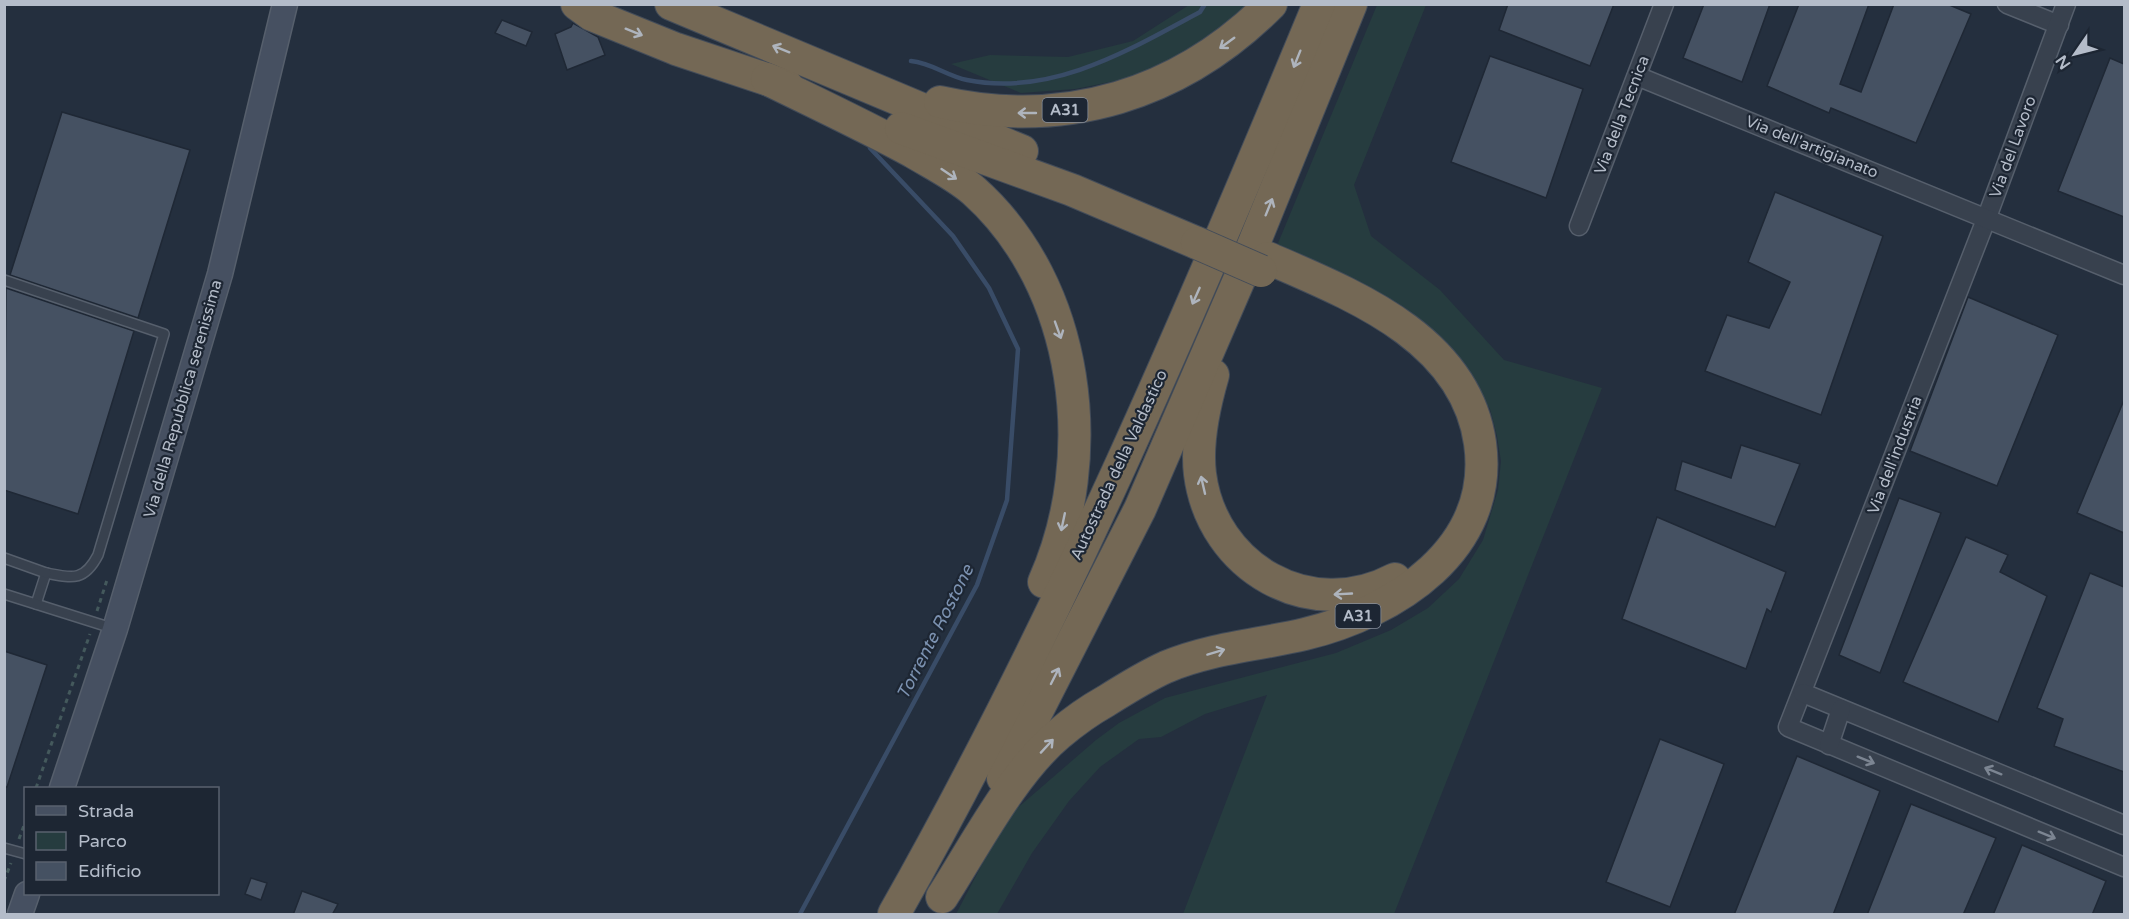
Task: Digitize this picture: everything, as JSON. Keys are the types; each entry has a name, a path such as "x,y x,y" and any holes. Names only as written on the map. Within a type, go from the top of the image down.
{"highway":[{"name":"A31","path":"577,4 592,15 676,49 767,79 1200,236"},
{"name":"A31","path":"671,4 835,72 1200,236 1256,270 1337,304 1400,340 1431,369 1453,402 1465,442 1466,473 1461,502 1453,525 1443,541 1410,570 1372,589 1354,593 1316,594 1277,583 1254,569 1234,552 1209,508 1200,475 1202,433 1210,388 1256,270"},
{"name":"A31","path":"835,72 942,102 985,110 1057,112 1123,98 1180,73 1232,40 1271,4"},
{"name":"Autostrada della Valdastico","path":"901,903 999,719 1140,421 1254,160 1319,4"},
{"name":"Autostrada della Valdastico","path":"937,906 1140,508 1256,270 1351,4"},
{"name":"A31","path":"767,79 885,137 932,163 974,191 1010,231 1034,270 1062,339 1073,387 1075,438 1073,467 1056,555 901,903"},
{"name":"A31","path":"937,906 1023,771 1058,735 1106,701 1166,667 1231,647 1306,634 1371,611 1394,599 1427,576 1451,552 1470,523 1476,506 1480,481 1481,453 1478,429 1467,398 1446,368 1419,339 1385,313 1256,270"}],"street":[{"name":"Via della Repubblica serenissima","path":"63,787 115,629 220,274 285,4"},
{"name":"Via della Tecnica","path":"1579,226 1664,4"},
{"path":"2007,4 2059,25"},
{"name":"Via del Lavoro","path":"2066,4 1987,218 2124,275"},
{"name":"Via dell'artigianato","path":"1637,76 1987,218"},
{"name":"Via dell'industria","path":"1987,218 1788,727 2124,867"},
{"path":"1803,693 2124,825"},
{"path":"1828,745 1841,709"},
{"path":"20,915 27,895"}],"lane":[{"path":"4,280 164,334 98,555 88,572 80,576 66,577 46,573 4,558"},
{"path":"36,604 46,573"},
{"path":"4,594 115,629"},
{"path":"4,848 24,853"}],"green space":[{"path":"1189,5 1250,5 1192,47 1148,72 1075,89 1021,93 951,64 990,55 1068,57 1133,41"},
{"path":"1377,5 1426,5 1354,185 1371,236 1440,290 1504,360 1602,388 1394,914 1183,914 1267,695 1205,714 1161,737 1139,739 1100,767 1069,801 1032,853 997,914 956,914 1007,817 1119,723 1165,698 1336,653 1391,630 1428,608 1459,579 1483,540 1498,490 1501,461 1490,409 1458,359 1276,248"}],"building":[{"path":"1508,4 1614,4 1590,66 1499,30"},
{"path":"1704,4 1770,4 1742,82 1683,58"},
{"path":"1799,4 1869,4 1840,84 1861,92 1894,4 1947,4 1971,14 1916,143 1831,108 1829,113 1767,86"},
{"path":"502,20 532,32 526,46 495,33"},
{"path":"573,23 598,37 605,55 567,70 555,34 571,27"},
{"path":"1490,56 1583,89 1546,198 1451,162"},
{"path":"2110,58 2124,64 2124,217 2058,191"},
{"path":"62,112 190,150 138,318 10,275"},
{"path":"1775,192 1883,236 1821,415 1705,371 1727,315 1769,328 1790,282 1748,262"},
{"path":"6,288 134,331 78,514 4,490"},
{"path":"1968,297 2058,335 1997,486 1910,451"},
{"path":"2124,400 2124,533 2077,513"},
{"path":"1741,445 1800,464 1775,527 1675,490 1682,461 1731,478"},
{"path":"1899,498 1941,513 1880,673 1839,655"},
{"path":"1657,517 1786,572 1771,612 1767,609 1746,669 1622,619"},
{"path":"1966,537 2008,555 2000,572 2047,596 1998,722 1903,682"},
{"path":"2090,573 2124,587 2124,772 2054,746 2063,719 2037,708"},
{"path":"4,651 47,665 7,787 4,787"},
{"path":"1660,739 1724,764 1670,907 1606,882"},
{"path":"1797,756 1880,791 1833,915 1734,915"},
{"path":"1911,804 1996,838 1963,915 1867,915"},
{"path":"2022,845 2106,881 2092,915 1993,915"},
{"path":"251,878 267,883 261,900 245,894"},
{"path":"302,891 338,904 332,915 293,915"}],"waterway":[{"name":"Torrente Rostone","path":"911,61 926,64 967,80 999,84 1029,82 1089,67 1117,55 1200,12 1205,4"},
{"name":"Torrente Rostone","path":"800,914 977,585 1007,500 1018,349 989,288 953,236 870,148 869,142"}]}
